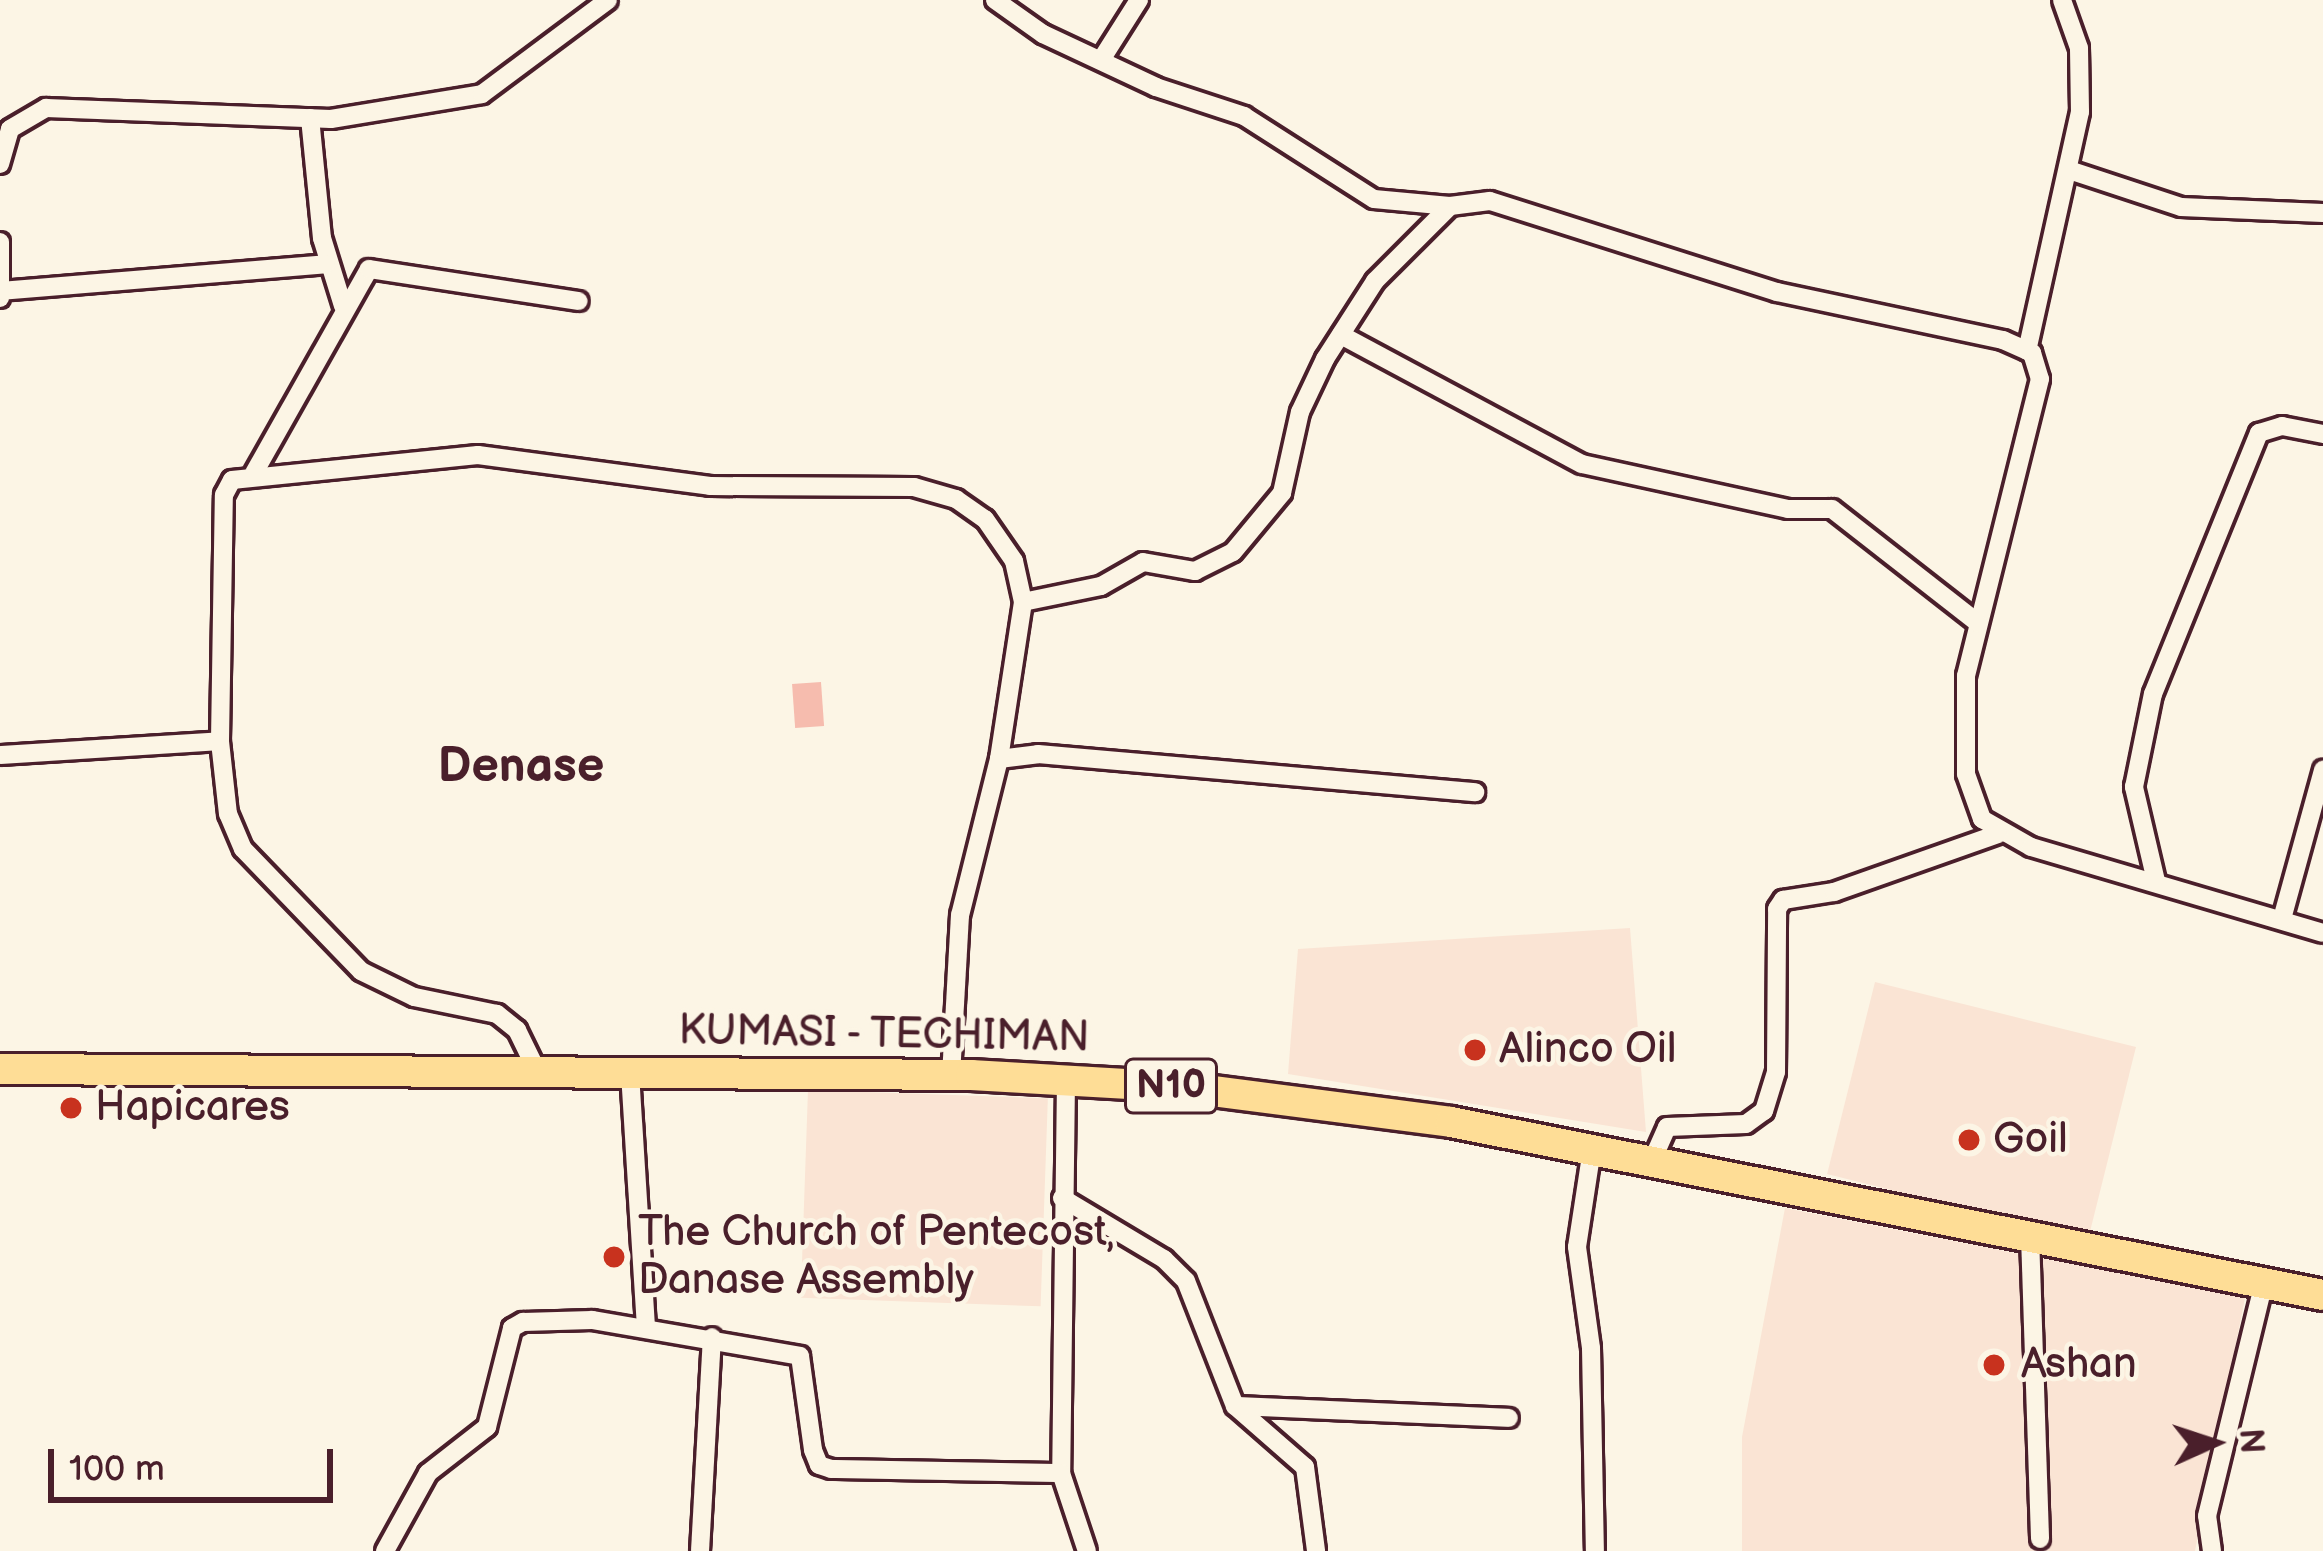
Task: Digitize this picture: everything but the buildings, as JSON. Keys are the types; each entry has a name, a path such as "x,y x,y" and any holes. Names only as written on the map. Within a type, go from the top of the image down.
{"highway":[{"name":"KUMASI - TECHIMAN","path":"0,1069 951,1075 1325,1102 1592,1149 2323,1295"}],"street":[{"path":"0,164 10,128 46,108 310,118 482,94 608,0"},
{"path":"995,0 1101,60 1244,116 1374,199 1450,206 1490,201 1777,292 2027,351"},
{"path":"1101,60 1139,0"},
{"path":"2062,0 2082,71 2069,170 2027,351 2040,379 1966,676 1964,752 1982,819 1998,835 2323,933"},
{"path":"310,118 326,264 343,306"},
{"path":"2069,170 2181,207 2323,213"},
{"path":"1023,602 1101,586 1144,562 1196,571 1233,551 1282,493 1300,412 1375,280 1450,206"},
{"path":"0,242 0,294 326,264"},
{"path":"254,473 343,306 369,269 386,266 579,301"},
{"path":"1341,335 1582,464 1788,509 1832,509 1978,623"},
{"path":"2156,881 2134,787 2153,694 2259,433 2282,426 2323,434"},
{"path":"538,1073 518,1030 497,1014 414,997 361,971 267,882 228,814 220,741 224,495 232,480 254,473 478,455 710,487 914,487 956,499 985,519 1014,561 1023,602 999,759 960,915 951,1075"},
{"path":"0,755 220,741"},
{"path":"999,759 1038,754 1475,792"},
{"path":"2282,919 2323,770"},
{"path":"1652,1161 1667,1127 1745,1124 1764,1111 1776,1072 1777,909 1783,900 1834,892 1998,835"},
{"path":"630,1073 646,1328"},
{"path":"1066,1080 1061,1473 1087,1551"},
{"path":"1592,1149 1577,1247 1591,1348 1595,1551"},
{"path":"1062,1198 1164,1259 1186,1282 1235,1406 1305,1467 1316,1551"},
{"path":"2030,1236 2040,1539"},
{"path":"2212,1551 2207,1516 2264,1283"},
{"path":"385,1551 428,1473 469,1445 497,1411 512,1328 592,1320 712,1337 806,1361 819,1466 1061,1473"},
{"path":"700,1551 712,1337"},
{"path":"1235,1406 1509,1418"}],"shaded area":[{"path":"1630,928 1646,1132 1288,1074 1298,949"},
{"path":"1875,982 2136,1047 2088,1239 1827,1174"},
{"path":"808,1090 1048,1098 1041,1306 801,1298"},
{"name":"Ashan","path":"1785,1208 2245,1298 2195,1551 1742,1551 1742,1437"}],"place":[{"name":"Alinco Oil","path":"1475,1050"},
{"name":"Hapicares","path":"71,1108"},
{"name":"Goil","path":"1969,1140"},
{"name":"The Church of Pentecost, Danase Assembly","path":"614,1257"},
{"name":"Ashan","path":"1994,1365"}],"district":[{"name":"Denase","path":"521,767"}]}
